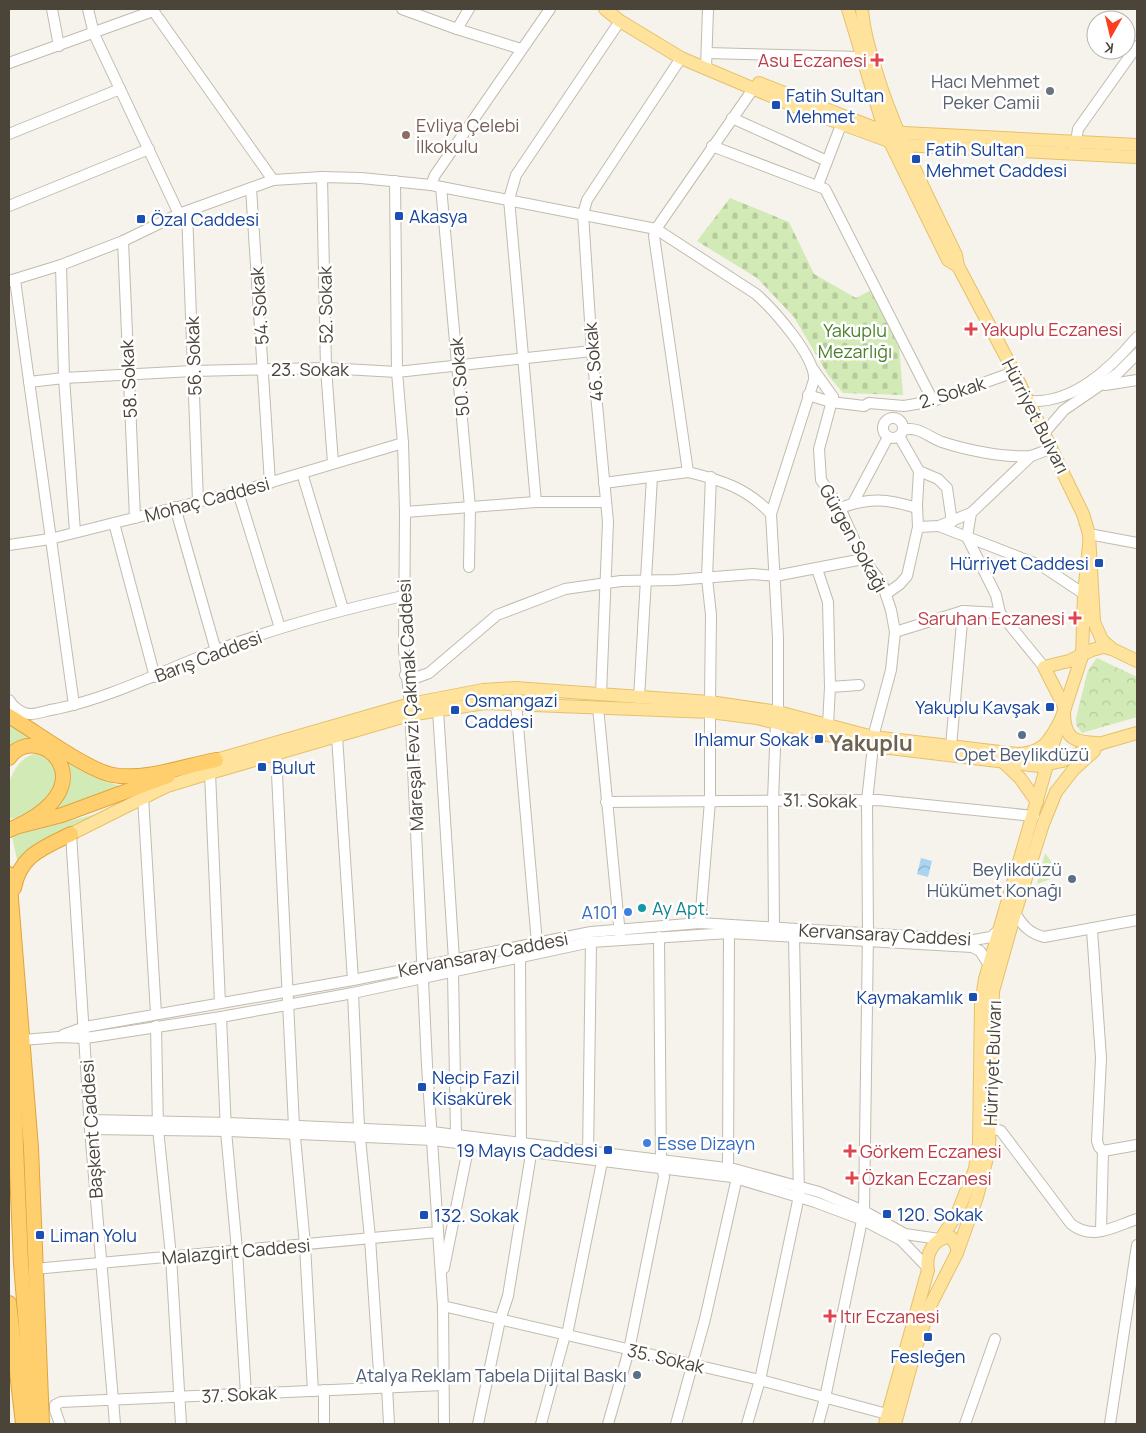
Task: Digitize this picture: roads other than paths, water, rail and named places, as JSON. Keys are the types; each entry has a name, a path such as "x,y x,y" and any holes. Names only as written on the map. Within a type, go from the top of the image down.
{"highway":[{"path":"10,708 96,769 112,775 131,776 216,760"},
{"path":"9,758 20,748 42,747 52,752 61,762 63,774 63,784 52,804 14,828"},
{"path":"14,828 62,815 216,760"},
{"path":"12,896 16,874 22,864 36,852 70,834"},
{"path":"9,874 31,1148 34,1269 42,1424"},
{"path":"9,983 21,1264 34,1424"},
{"path":"9,1303 23,1424"}],"main road":[{"path":"605,9 620,21 681,58 841,125 890,135 1075,148 1137,157"},
{"name":"Hürriyet Bulvarı","path":"848,9 861,57 890,135 948,260 958,266"},
{"name":"Hürriyet Bulvarı","path":"862,9 863,24 890,135"},
{"path":"735,79 740,77 788,93 890,135 903,145 1075,148 1137,145"},
{"name":"Hürriyet Bulvarı","path":"903,145 956,255 958,266 1075,493 1089,539 1097,632 1102,640 1112,649"},
{"name":"Hürriyet Bulvarı","path":"940,1238 957,1214 975,1169 979,1143 981,1004 989,965 1034,816 1047,765 1082,656 1084,594 1089,539"},
{"path":"1084,594 1094,609"},
{"path":"1102,743 1076,740 1069,735 1065,726 1065,711 1044,667 1069,662 1096,648 1112,649 1137,661"},
{"path":"216,760 483,690 515,688 599,701 710,707"},
{"path":"70,834 166,786 337,736 409,709 438,710 485,703 599,701 640,698 828,725 873,742 950,746 1030,754 1045,746 1065,711"},
{"path":"777,718 873,742 1039,766 1047,765 1102,743 1137,733"},
{"name":"Hürriyet Bulvarı","path":"889,1421 931,1304 957,1253 977,1197 989,1150 993,991 1043,824 1056,792 1074,769 1102,743"},
{"path":"1003,762 1020,778 1037,802"},
{"path":"889,1421 927,1269 929,1254 940,1238 951,1237 957,1253"},
{"path":"927,1269 941,1272 951,1266"}],"street":[{"path":"52,9 59,46"},
{"path":"88,9 94,34 149,149 183,213"},
{"path":"402,9 457,29 522,49"},
{"path":"457,29 469,9"},
{"path":"436,186 435,175 550,9"},
{"path":"706,68 708,9"},
{"path":"9,63 94,34 152,10 273,180"},
{"path":"536,502 509,199 516,175 620,21"},
{"path":"1075,148 1078,129 1137,46"},
{"path":"707,53 861,57"},
{"name":"46. Sokak","path":"620,934 606,802 599,701 608,522 592,351 583,214 587,200 681,58"},
{"path":"9,134 120,89"},
{"path":"688,472 654,236 656,229 752,89"},
{"path":"732,118 827,161"},
{"path":"818,185 841,125"},
{"path":"712,146 825,189 933,401"},
{"path":"9,206 149,149"},
{"path":"74,705 29,382 12,280 61,265 123,241 183,213 273,180 322,177 394,181 436,186 656,229 741,284 769,305 785,324 832,400"},
{"name":"52. Sokak","path":"322,177 326,368 333,463"},
{"name":"Mareşal Fevzi Çakmak Caddesi","path":"394,181 396,372 403,443 405,512 403,596 405,676 409,709 441,1283"},
{"name":"50. Sokak","path":"436,186 458,365 470,506 468,568"},
{"name":"54. Sokak","path":"251,188 270,483"},
{"name":"56. Sokak","path":"183,213 193,371 198,501"},
{"path":"656,229 679,248 750,295 771,314 783,330 806,371 808,395"},
{"name":"58. Sokak","path":"123,241 135,518"},
{"path":"61,265 64,378 75,532"},
{"path":"1029,401 1055,400 1093,380 1137,337"},
{"name":"23. Sokak","path":"29,382 64,378 263,369 326,368 396,372 592,351"},
{"path":"1045,432 1064,410 1136,358"},
{"path":"774,928 773,800 778,638 771,514 814,380 812,367"},
{"path":"1104,369 1121,370 1137,374"},
{"name":"2. Sokak","path":"900,429 904,406 933,401 1014,372"},
{"path":"1099,386 1137,380"},
{"path":"808,395 816,392 832,400 864,406 869,404 904,406"},
{"name":"Gürgen Sokağı","path":"832,400 818,449 818,466 821,480 840,508 863,559 882,583 891,610 895,632 891,670 873,742 867,801 868,939 863,1215"},
{"path":"886,594 900,584 907,576 918,527 919,471 900,429 890,419 885,422 883,428 888,436"},
{"path":"853,503 888,436 900,429 907,428 921,431 941,442 966,449 1032,456"},
{"name":"Mohaç Caddesi","path":"9,545 50,539 238,492 403,443"},
{"path":"918,527 940,526 971,513 1032,456 1052,448"},
{"path":"919,471 938,478 947,488 952,522"},
{"path":"604,483 688,472 711,478 714,477 757,499 771,514"},
{"path":"302,473 343,609"},
{"path":"640,698 652,477"},
{"path":"700,923 710,801 711,615 707,578 711,478"},
{"path":"757,499 768,500 778,489"},
{"path":"238,492 280,628"},
{"path":"840,508 861,500 883,500 917,508"},
{"path":"405,512 536,502 605,502"},
{"path":"174,507 216,651"},
{"path":"971,513 967,537 996,595 1000,613 1044,667"},
{"path":"114,522 155,677"},
{"path":"940,526 1042,566 1084,594"},
{"path":"1089,539 1137,543"},
{"path":"405,676 418,677 428,673 497,615 565,589 604,582 707,578 752,574 775,576 863,559"},
{"path":"817,569 828,602 830,687 828,725"},
{"name":"Barış Caddesi","path":"10,708 29,714 74,705 155,677 216,651 280,628 343,609 403,596"},
{"path":"895,632 963,611 1000,613"},
{"path":"950,746 963,611"},
{"path":"830,687 859,685"},
{"path":"516,703 537,943"},
{"path":"438,710 454,960"},
{"path":"337,736 352,980"},
{"path":"276,753 294,1130 318,1390 324,1424"},
{"path":"210,772 220,1003"},
{"path":"143,797 156,1014"},
{"name":"31. Sokak","path":"606,802 878,800 1034,816"},
{"name":"Başkent Caddesi","path":"70,834 86,1038 90,1124 115,1424"},
{"path":"1016,913 1023,926 1034,934 1044,937 1092,930 1137,920"},
{"name":"Kervansaray Caddesi","path":"59,1037 85,1027 454,960 591,942 620,934 700,923 729,929 795,932 972,947 984,955 989,965"},
{"name":"Kervansaray Caddesi","path":"23,1040 59,1037 86,1038 221,1017 353,993 453,972 520,952 537,943 591,932 659,937 729,929 774,928 795,932"},
{"path":"676,1424 694,1364 733,1174 729,929"},
{"name":"Kervansaray Caddesi","path":"868,939 974,940 991,936 1000,930"},
{"path":"1092,930 1101,1058 1097,1141 1103,1151 1101,1231"},
{"path":"747,1424 760,1380 799,1191 795,932"},
{"path":"608,1424 629,1350 664,1177 662,1164 659,937"},
{"path":"588,1155 591,942"},
{"path":"478,1424 500,1320 508,1296 527,1148 520,952"},
{"path":"453,972 456,1134"},
{"path":"353,993 360,1133 389,1424"},
{"path":"221,1017 226,1127 237,1250 246,1394"},
{"path":"156,1026 158,1125 182,1424"},
{"path":"90,1124 226,1127 432,1136 456,1134 527,1148"},
{"path":"990,1127 1001,1131 1071,1224 1093,1234 1137,1219"},
{"path":"432,1136 469,1144 527,1148 733,1174 799,1191 863,1215 905,1234 940,1238"},
{"path":"444,1424 443,1306 441,1283 469,1144"},
{"path":"1103,1151 1137,1145"},
{"path":"541,1424 566,1335 603,1157"},
{"path":"863,1215 900,1240 927,1269"},
{"path":"818,1424 863,1215"},
{"name":"Malazgirt Caddesi","path":"34,1269 438,1232"},
{"path":"1110,1424 1137,1245"},
{"name":"35. Sokak","path":"443,1306 760,1380 825,1398 889,1421"},
{"path":"965,1424 995,1339"},
{"name":"37. Sokak","path":"60,1424 55,1410 56,1405 61,1402 443,1384"}],"water":[{"path":"921,858 932,861 928,877 917,874"}],"place":[{"name":"Asu Eczanesi","path":"877,60"},
{"name":"Hacı Mehmet Peker Camii","path":"1050,91"},
{"name":"Fatih Sultan Mehmet","path":"776,105"},
{"name":"Evliya Çelebi İlkokulu","path":"406,135"},
{"name":"Fatih Sultan Mehmet Caddesi","path":"916,159"},
{"name":"Akasya","path":"399,216"},
{"name":"Özal Caddesi","path":"141,219"},
{"name":"Yakuplu Eczanesi","path":"971,329"},
{"name":"Hürriyet Caddesi","path":"1099,563"},
{"name":"Saruhan Eczanesi","path":"1075,618"},
{"name":"Yakuplu Kavşak","path":"1050,707"},
{"name":"Osmangazi Caddesi","path":"455,710"},
{"name":"Opet Beylikdüzü","path":"1022,735"},
{"name":"Ihlamur Sokak","path":"819,739"},
{"name":"Bulut","path":"262,767"},
{"name":"Beylikdüzü Hükümet Konağı","path":"1072,879"},
{"name":"Ay Apt.","path":"642,908"},
{"name":"A101","path":"628,912"},
{"name":"Kaymakamlık","path":"973,997"},
{"name":"Necip Fazil Kisakürek","path":"422,1087"},
{"name":"Esse Dizayn","path":"647,1143"},
{"name":"19 Mayıs Caddesi","path":"608,1150"},
{"name":"Görkem Eczanesi","path":"850,1151"},
{"name":"Özkan Eczanesi","path":"852,1178"},
{"name":"120. Sokak","path":"887,1214"},
{"name":"132. Sokak","path":"424,1215"},
{"name":"Liman Yolu","path":"40,1235"},
{"name":"Itır Eczanesi","path":"830,1316"},
{"name":"Fesleğen","path":"928,1337"},
{"name":"Atalya Reklam Tabela Dijital Baskı","path":"637,1375"}],"district":[{"name":"Yakuplu","path":"871,743"}],"park label":[{"name":"Yakuplu Mezarlığı","path":"855,340"}]}
